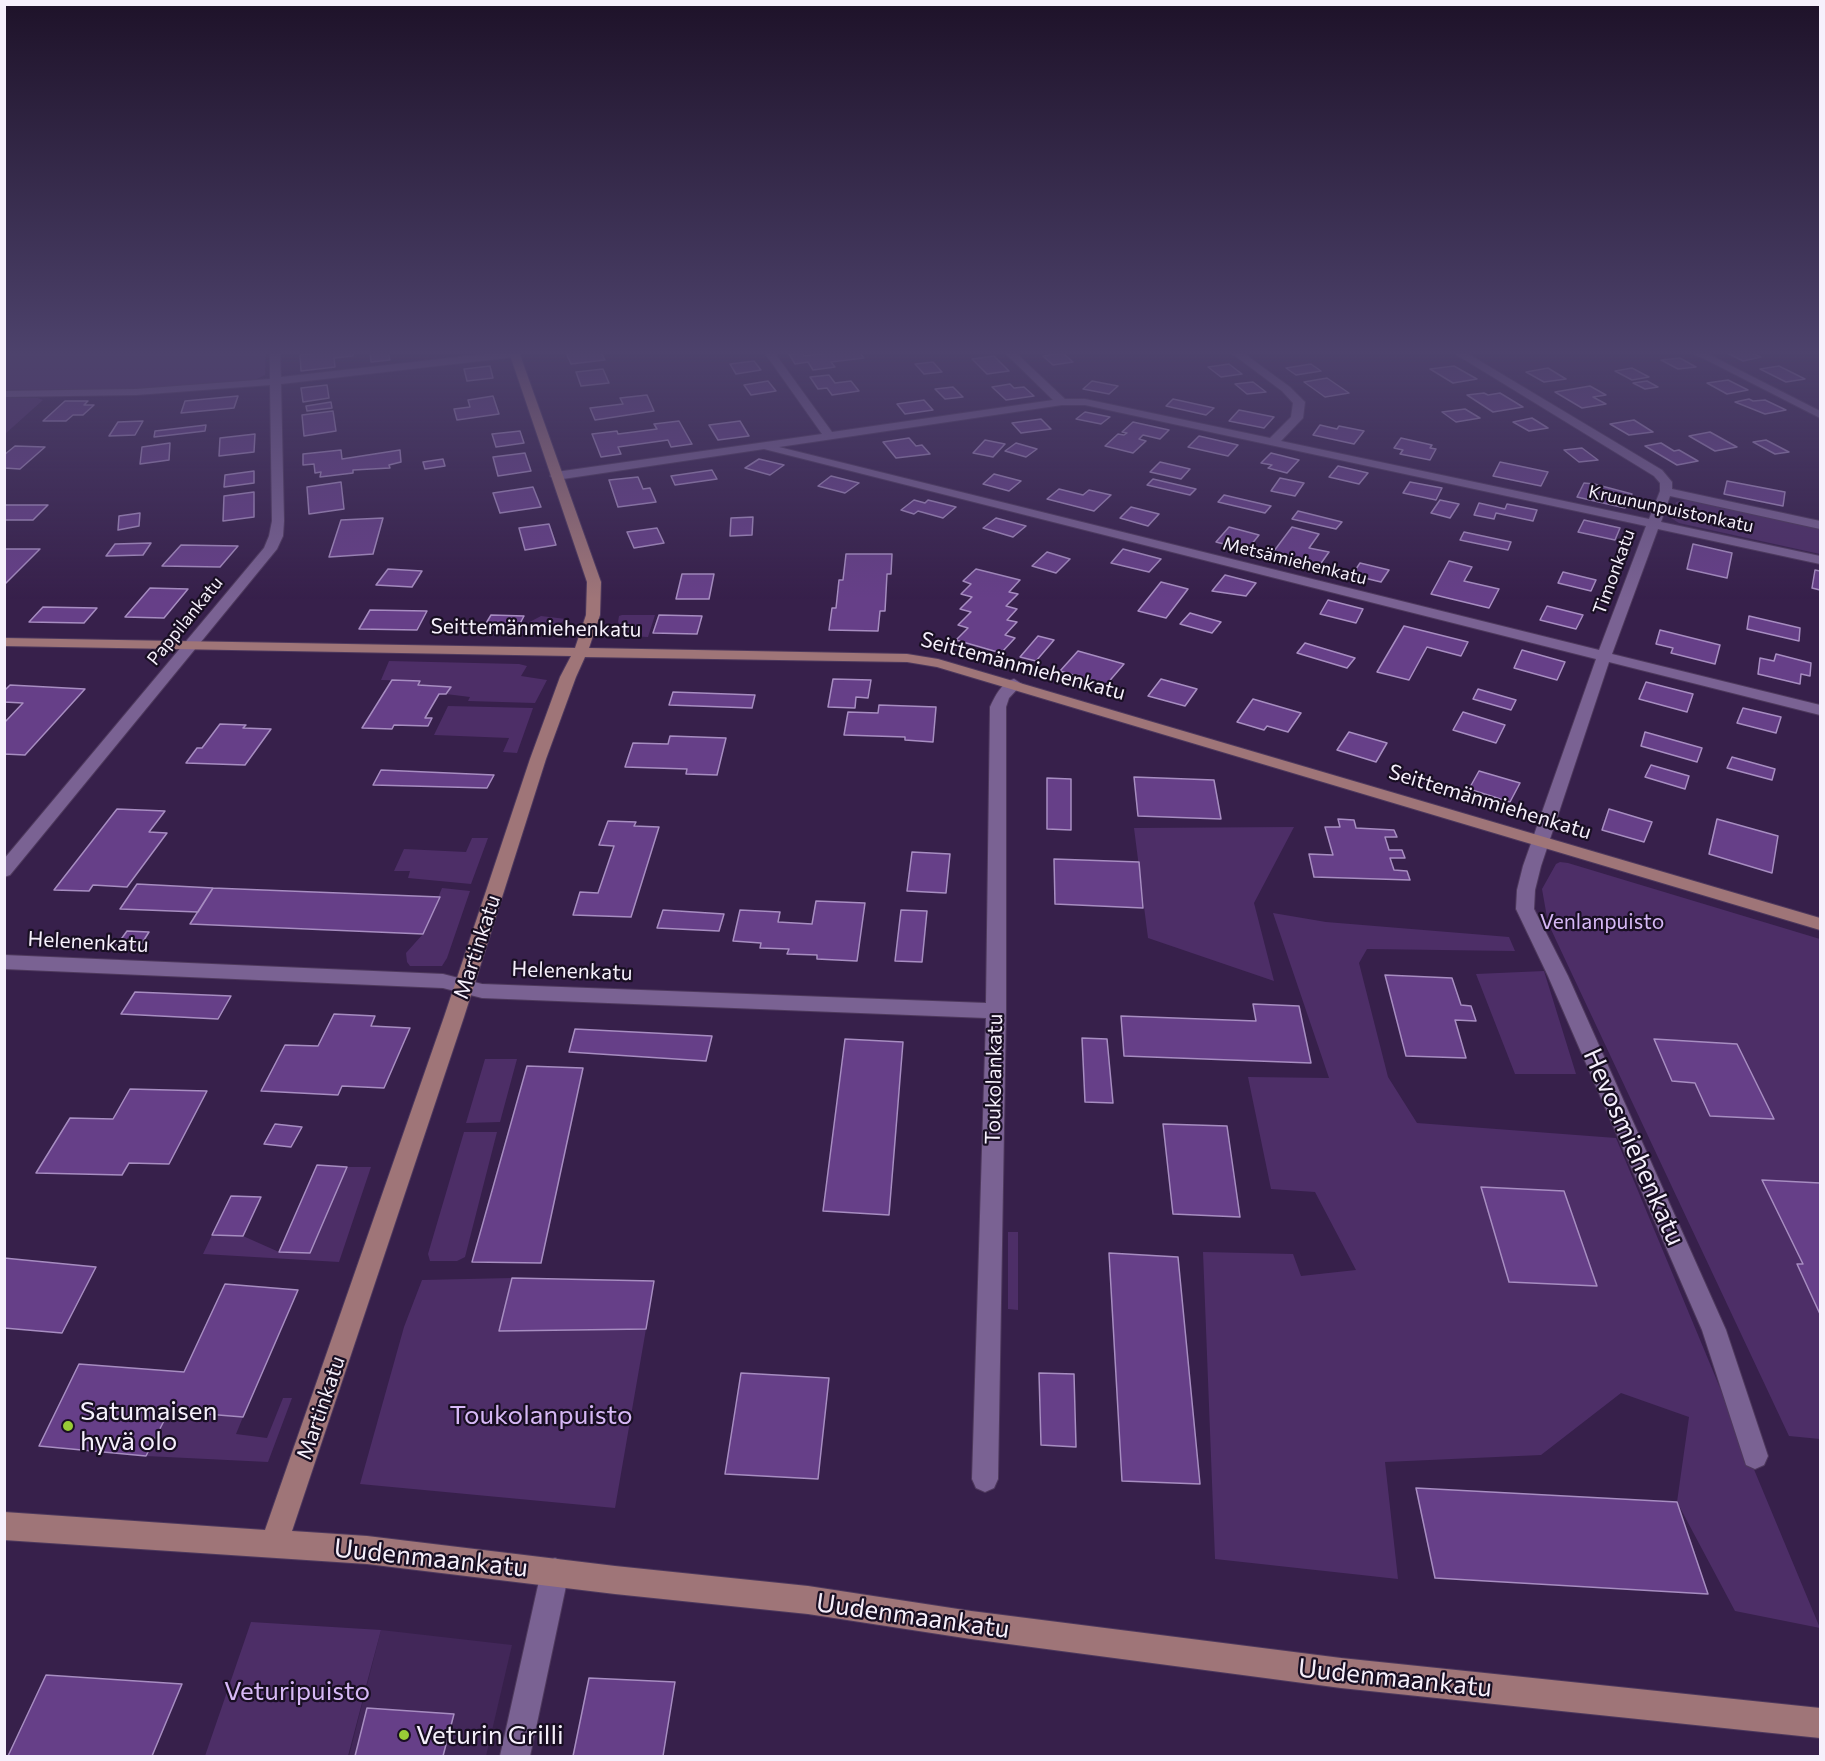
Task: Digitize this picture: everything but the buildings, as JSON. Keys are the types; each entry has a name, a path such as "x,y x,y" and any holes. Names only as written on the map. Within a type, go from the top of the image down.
{"street":[{"name":"Pappilankatu","path":"4,871 270,549 276,536 278,522 276,434"},
{"name":"Martinkatu","path":"273,1543 464,986 538,759 593,615 594,582 542,434"},
{"name":"Kruununpuistonkatu","path":"556,476 841,434"},
{"name":"Kruununpuistonkatu","path":"1243,434 1821,560"},
{"path":"1275,441 1282,434"},
{"path":"1594,434 1658,473 1666,482 1666,491"},
{"name":"Metsämiehenkatu","path":"762,446 1821,710"},
{"name":"Kruununpuistonkatu","path":"1666,491 1821,525"},
{"name":"Timonkatu","path":"1540,841 1604,656 1666,491"},
{"name":"Seittemänmiehenkatu","path":"4,642 907,658 938,663 1014,684 1821,924"},
{"name":"Toukolankatu","path":"985,1479 996,1011 998,707 1002,697 1014,684"},
{"name":"Hevosmiehenkatu","path":"1540,841 1526,890 1525,909 1558,976 1714,1330 1755,1456"},
{"name":"Helenenkatu","path":"4,962 443,981 482,992 996,1011"},
{"name":"Uudenmaankatu","path":"4,1526 367,1550 808,1600 971,1624 1330,1671 1821,1723"},
{"path":"515,1756 555,1572"}],"shaded area":[{"path":"381,1630 512,1645 486,1756 349,1756"}],"green space":[{"path":"1687,500 1820,529 1820,554 1679,523 1671,518 1676,502"},
{"path":"655,615 648,637 634,635 623,629 618,622 619,616"},
{"path":"541,616 566,619 550,630 518,635 522,626"},
{"path":"389,661 519,664 527,666 521,676 547,680 535,703 468,701 470,697 446,694 450,687 418,685 419,681 381,680"},
{"path":"448,706 533,708 517,753 503,752 509,738 434,735"},
{"path":"1294,827 1254,903 1274,981 1148,938 1134,828"},
{"path":"472,838 488,838 471,884 408,878 410,871 394,871 404,849 466,852"},
{"name":"Venlanpuisto","path":"1560,862 1820,939 1820,1439 1789,1436 1548,923 1542,889 1556,864"},
{"path":"442,888 470,891 447,958 442,966 410,966 406,953 423,934"},
{"path":"1273,913 1326,922 1509,937 1515,951 1367,949 1359,963 1388,1077 1417,1123 1616,1138 1820,1628 1735,1611 1677,1502 1689,1417 1621,1393 1541,1455 1385,1462 1398,1579 1215,1559 1203,1252 1293,1254 1301,1276 1356,1270 1315,1192 1271,1189 1248,1077 1329,1078"},
{"path":"1544,971 1576,1074 1515,1074 1476,974"},
{"path":"485,1059 517,1059 500,1122 466,1123"},
{"path":"464,1132 497,1132 465,1257 457,1261 430,1261 428,1254"},
{"path":"347,1167 371,1167 339,1262 203,1254 212,1235 243,1236 279,1252 310,1253"},
{"path":"1008,1232 1018,1232 1018,1310 1008,1309"},
{"name":"Toukolanpuisto","path":"512,1278 499,1331 646,1329 615,1508 360,1484 404,1327 422,1280"},
{"path":"283,1398 292,1398 268,1462 146,1456 169,1411 243,1417 236,1434 267,1438"},
{"name":"Veturipuisto","path":"251,1622 381,1630 365,1690 368,1694 363,1699 348,1756 205,1756"}],"place":[{"name":"Satumaisen hyvä olo","path":"68,1426"},
{"name":"Veturin Grilli","path":"404,1735"}]}
